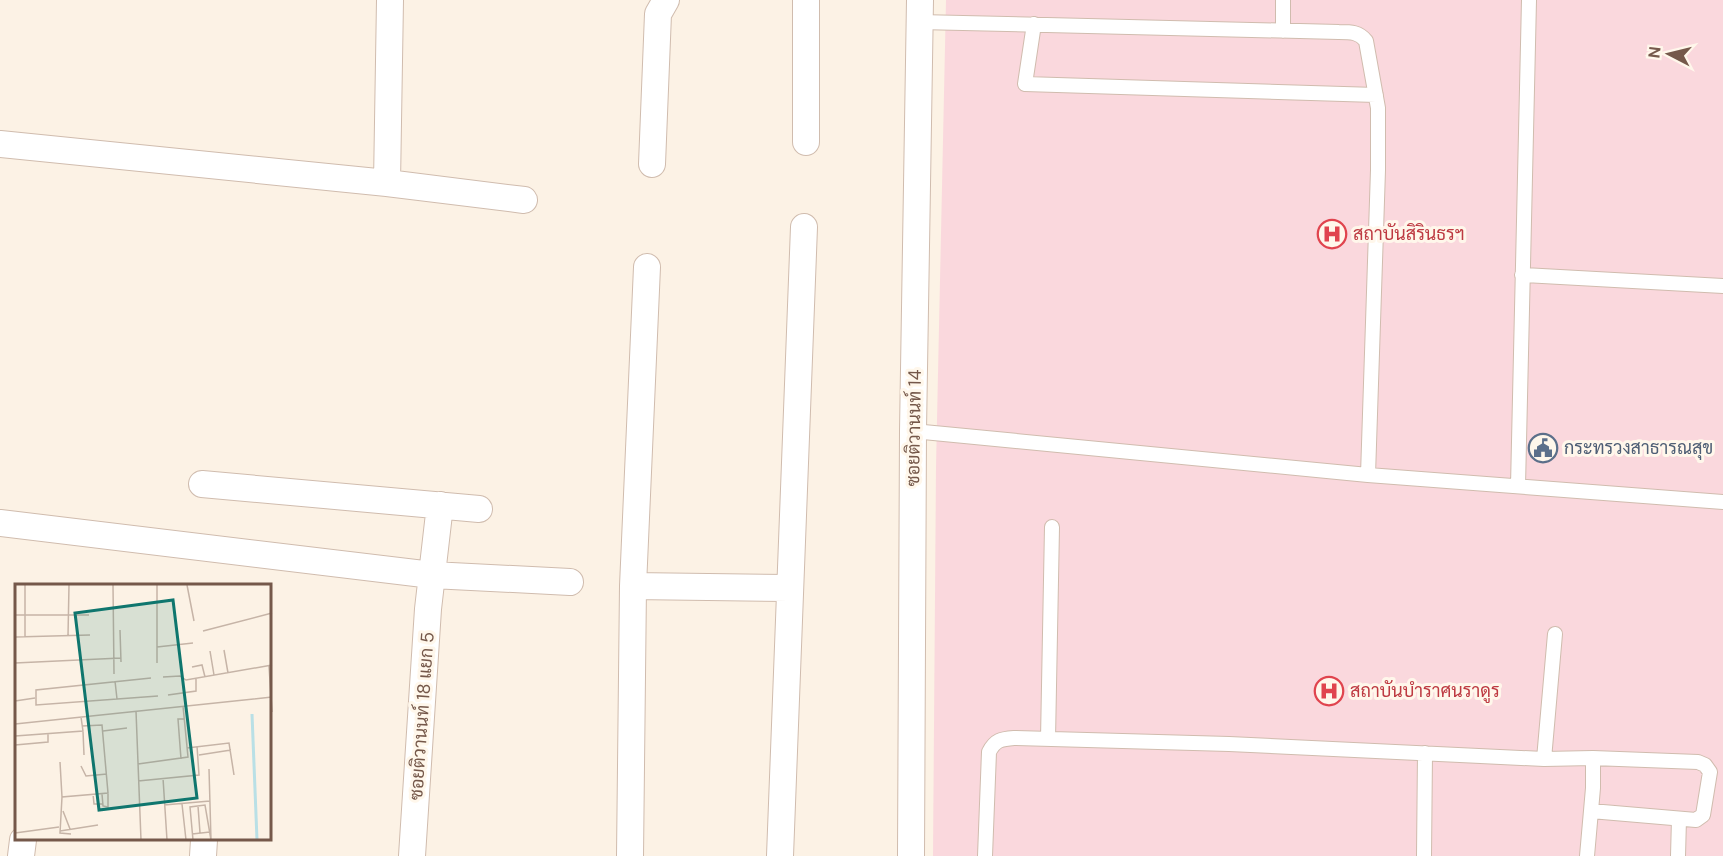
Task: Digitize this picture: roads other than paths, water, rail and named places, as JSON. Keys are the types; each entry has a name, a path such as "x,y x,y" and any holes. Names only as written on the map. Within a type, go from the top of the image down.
{"street":[{"path":"387,183 390,0"},
{"path":"652,164 658,14 666,0"},
{"path":"806,0 806,142"},
{"name":"ซอยติวานนท์ 14","path":"911,856 913,431 920,11"},
{"path":"0,144 387,183 524,200"},
{"path":"780,856 804,227"},
{"path":"630,856 633,586 647,267"},
{"path":"202,484 479,509"},
{"name":"ซอยติวานนท์ 18 แยก 5","path":"412,856 432,575 440,505"},
{"path":"0,523 432,575 570,582"},
{"path":"633,586 789,588"},
{"path":"21,856 23,841"},
{"path":"202,856 204,841"}],"lane":[{"path":"1283,0 1283,31"},
{"path":"1518,486 1529,0"},
{"path":"920,11 1034,24 1354,32 1362,36 1366,41 1376,95 1378,170 1368,475"},
{"path":"1034,24 1025,84 1376,95"},
{"path":"1522,275 1723,286"},
{"path":"913,431 1368,475 1723,502"},
{"path":"1048,739 1052,527"},
{"path":"1544,759 1555,634"},
{"path":"985,856 988,765 992,745 998,740 1014,738 1544,759 1593,758 1690,762 1705,765 1710,772 1703,815 1696,820 1591,811"},
{"path":"1424,856 1425,753"},
{"path":"1587,856 1593,758"},
{"path":"1678,856 1679,819"}],"place":[{"name":"สถาบันสิรินธรฯ","path":"1332,234"},
{"name":"กระทรวงสาธารณสุข","path":"1543,448"},
{"name":"สถาบันบำราศนราดูร","path":"1329,691"}]}
